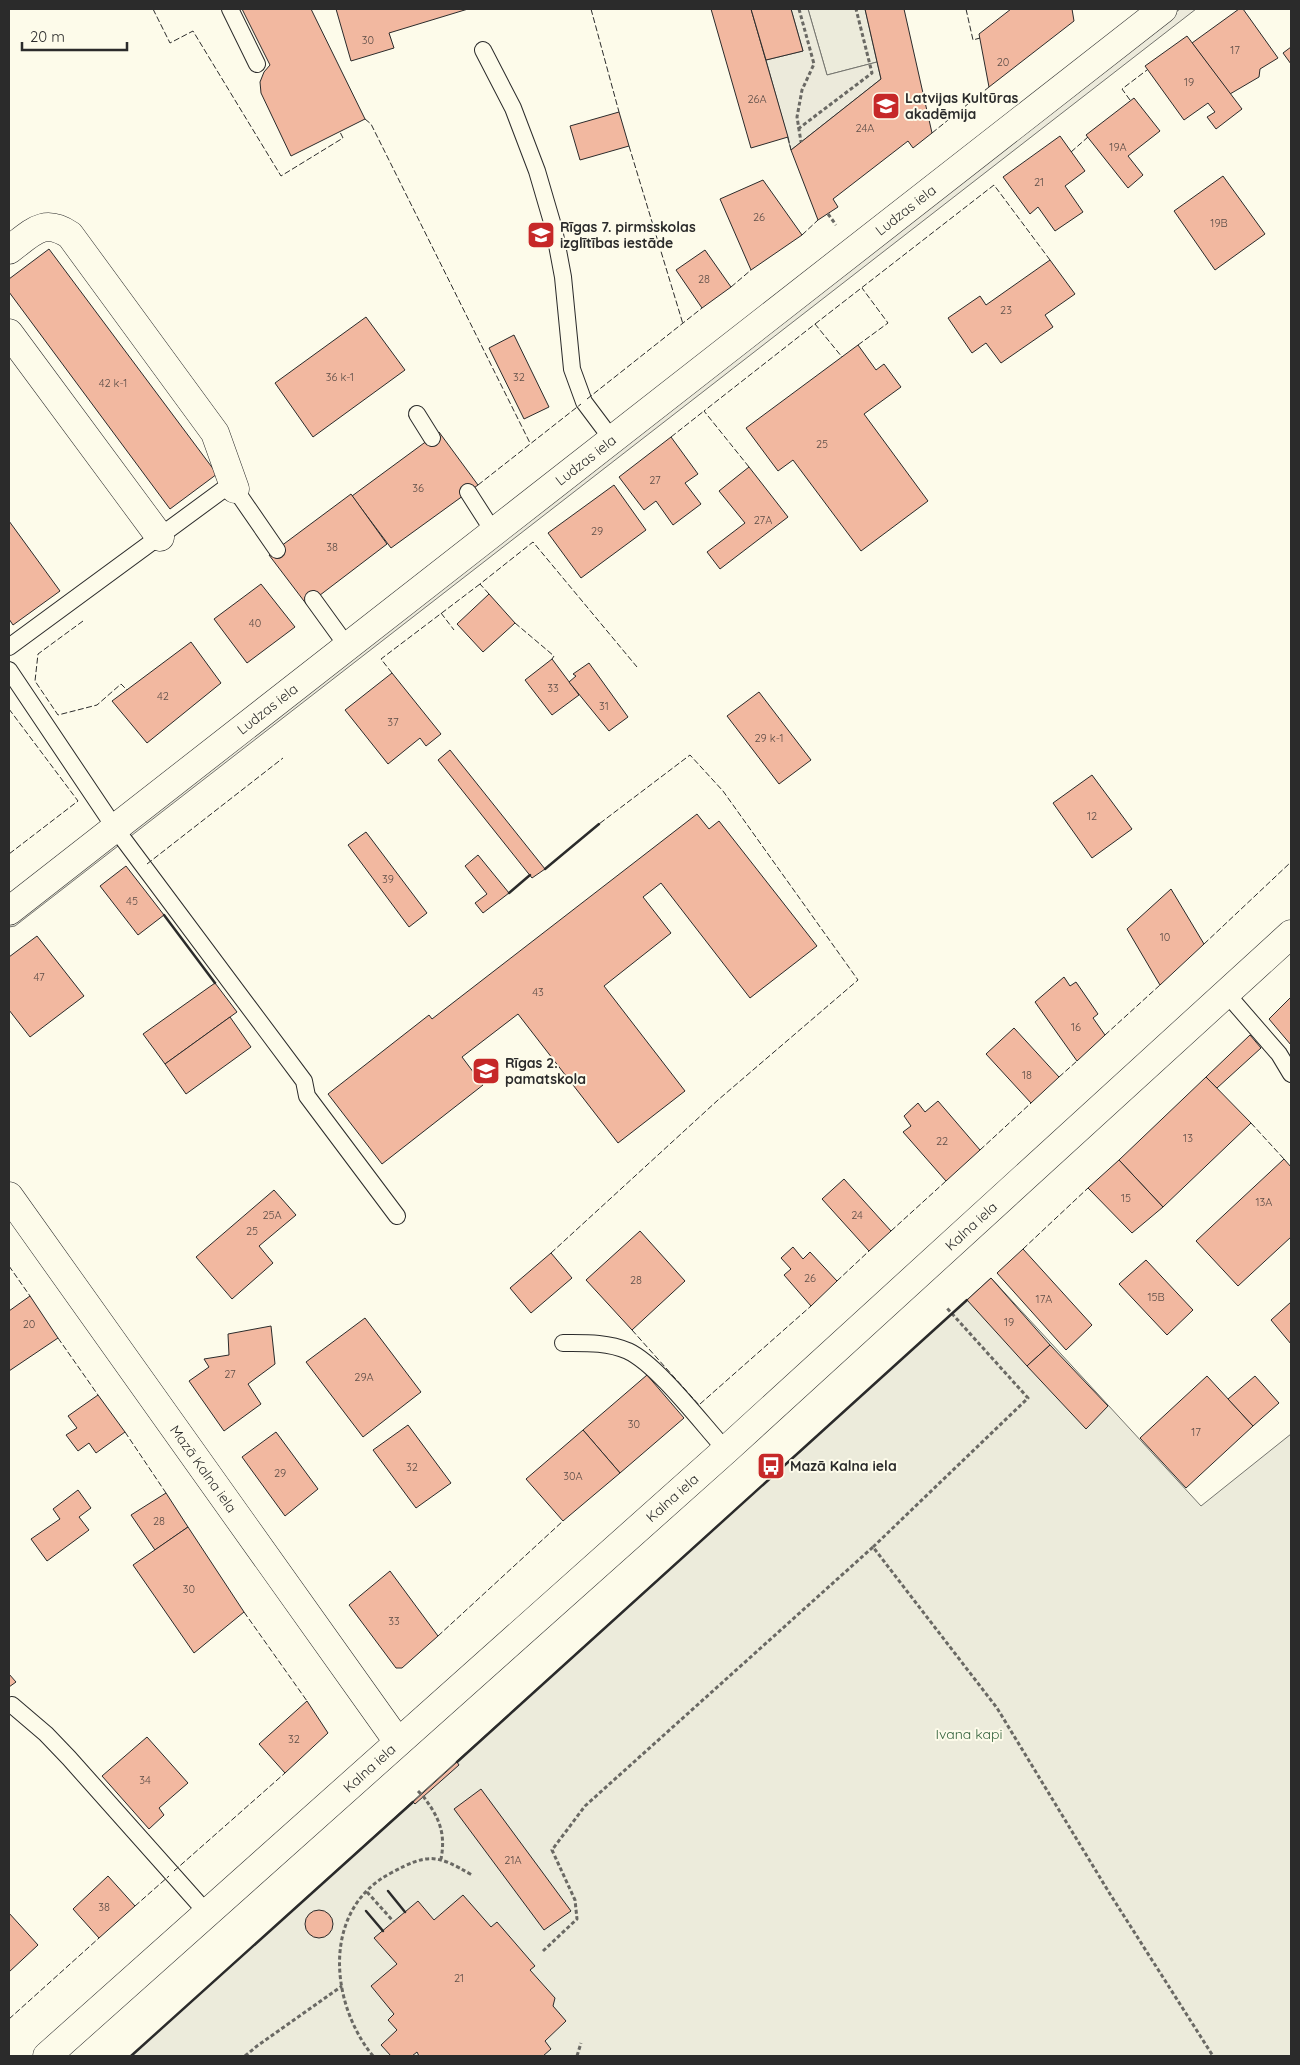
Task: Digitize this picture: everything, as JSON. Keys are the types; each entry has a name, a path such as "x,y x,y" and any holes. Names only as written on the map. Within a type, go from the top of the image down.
{"street":[{"name":"Ludzas iela","path":"9,911 493,530 1163,9"},
{"path":"9,250 43,226 58,227 70,235 215,433 235,490"},
{"path":"9,333 160,537"},
{"name":"Kalna iela","path":"47,2056 726,1450 1291,934"},
{"name":"Mazā Kalna iela","path":"9,1196 398,1742"}],"lane":[{"path":"230,9 257,64"},
{"path":"484,50 512,108 537,171 554,229 563,278 572,368 584,402 611,438"},
{"path":"417,414 432,438"},
{"path":"9,647 224,489 235,490 277,550"},
{"path":"468,492 493,530"},
{"path":"313,600 347,646"},
{"path":"9,670 115,828 304,1081 307,1096 397,1216"},
{"path":"1226,993 1279,1054 1291,1074"},
{"path":"563,1343 598,1343 628,1351 646,1362 726,1450"},
{"path":"12,1705 46,1734 69,1758 207,1913"}],"path":[{"path":"799,9 814,64 802,90 796,117 801,142"},
{"path":"798,129 872,73 856,9"},
{"path":"542,1951 576,1919 575,1900 552,1850 584,1806 874,1547 1028,1398 946,1307"},
{"path":"874,1547 997,1708 1110,1894 1213,2056"},
{"path":"418,1790 436,1813 441,1826 444,1842 441,1859"},
{"path":"369,2056 350,2014 342,1986 339,1959 341,1935 349,1913 381,1878 407,1864 431,1857 441,1859 472,1875"},
{"path":"367,1892 394,1922"},
{"path":"246,2056 257,2046 342,1986"},
{"path":"577,2056 581,2043"},
{"path":"366,2048 373,2056"}],"green space":[{"path":"808,9 865,9 877,62 827,75"},
{"name":"Ivana kapi","path":"991,1278 1201,1506 1291,1434 1291,2056 131,2056"}],"shaded area":[{"path":"791,9 808,9 827,75 877,62 881,79 791,150 766,60 803,51"},
{"path":"1180,9 1196,9 15,926 9,927 9,918"}],"building":[{"path":"242,9 311,9 365,119 291,156 261,93 260,82 264,72 270,65"},
{"path":"336,9 468,9 389,33 394,48 351,61"},
{"path":"711,9 751,9 788,137 751,148"},
{"path":"751,9 791,9 803,51 766,60"},
{"name":"Latvijas Kultūras akadēmija","path":"865,9 904,9 932,133 913,148 908,141 833,199 838,207 818,220 791,150 881,79"},
{"path":"1011,9 1072,9 1074,21 989,87 979,34"},
{"path":"1239,9 1243,9 1278,58 1260,69 1259,77 1230,94 1192,43"},
{"path":"1187,36 1242,109 1216,129 1207,117 1215,112 1208,103 1184,120 1145,66"},
{"path":"1291,47 1291,64 1283,53"},
{"path":"1134,98 1160,131 1128,156 1143,175 1128,188 1086,135"},
{"path":"619,112 629,146 580,160 570,126"},
{"path":"1060,136 1085,171 1065,186 1083,212 1055,231 1038,207 1030,214 1003,177"},
{"path":"1223,176 1265,234 1215,270 1174,211"},
{"path":"763,180 802,235 751,270 720,199"},
{"path":"49,249 217,474 170,509 9,292 9,279"},
{"path":"705,250 731,287 702,308 676,270"},
{"path":"1050,260 1075,294 1045,315 1053,327 1001,363 986,343 972,353 948,318 980,296 986,305"},
{"path":"366,317 405,370 313,437 275,383"},
{"path":"514,335 549,407 524,419 489,348"},
{"path":"858,345 876,370 884,364 901,387 864,414 928,501 861,551 793,460 778,471 746,428"},
{"path":"439,432 478,485 391,548 352,496"},
{"path":"671,437 698,474 685,483 701,504 673,525 656,501 644,510 619,477"},
{"path":"749,467 788,517 720,569 707,552 745,523 719,491"},
{"path":"614,485 646,530 581,578 548,533"},
{"path":"351,494 387,544 307,605 269,555"},
{"path":"9,521 60,591 13,625 9,619"},
{"path":"261,584 295,627 247,663 214,619"},
{"path":"489,594 515,623 483,652 457,624"},
{"path":"191,642 221,683 147,743 112,701"},
{"path":"552,659 579,695 552,715 525,680"},
{"path":"589,663 628,717 609,731 569,682 576,676 573,674"},
{"path":"392,673 441,734 426,746 420,738 388,764 345,710"},
{"path":"759,692 811,760 779,784 727,716"},
{"path":"450,750 545,869 532,878 438,760"},
{"path":"1092,775 1132,829 1092,858 1053,803"},
{"path":"697,814 709,829 719,821 817,946 750,998 661,883 643,897 671,933 604,986 685,1091 618,1143 518,1014 462,1057 483,1085 382,1164 328,1094 429,1015 432,1019"},
{"path":"366,832 427,913 409,927 348,845"},
{"path":"478,855 509,893 483,913 475,903 487,894 465,866"},
{"path":"126,866 164,915 138,935 100,886"},
{"path":"1171,889 1204,944 1160,985 1127,929"},
{"path":"37,936 84,996 30,1037 9,1010 9,957"},
{"path":"1064,977 1070,986 1076,982 1098,1014 1093,1018 1105,1035 1077,1061 1035,1002"},
{"path":"215,983 237,1012 165,1064 143,1034"},
{"path":"1291,997 1291,1045 1269,1019"},
{"path":"230,1017 251,1047 186,1094 165,1064"},
{"path":"1014,1028 1059,1077 1031,1103 986,1054"},
{"path":"1250,1035 1261,1048 1217,1088 1206,1077"},
{"path":"1206,1077 1251,1123 1163,1207 1119,1160"},
{"path":"938,1101 980,1150 946,1181 903,1132 911,1126 904,1116 918,1103 925,1112"},
{"path":"1284,1159 1291,1167 1291,1237 1238,1286 1196,1241"},
{"path":"1119,1160 1163,1207 1132,1233 1088,1188"},
{"path":"844,1179 891,1231 869,1251 822,1199"},
{"path":"274,1190 296,1215 259,1246 273,1263 232,1299 196,1257"},
{"path":"640,1231 685,1281 632,1330 586,1280"},
{"path":"793,1247 803,1259 810,1252 837,1281 811,1306 784,1275 791,1269 781,1258"},
{"path":"1023,1249 1092,1325 1066,1350 997,1273"},
{"path":"551,1253 572,1278 531,1313 510,1288"},
{"path":"1146,1260 1193,1310 1167,1335 1119,1284"},
{"path":"991,1278 1050,1345 1027,1366 967,1300"},
{"path":"30,1296 58,1338 9,1371 9,1311"},
{"path":"1291,1302 1291,1344 1271,1320"},
{"path":"365,1318 421,1392 363,1437 306,1362"},
{"path":"271,1326 275,1364 248,1384 261,1404 224,1431 189,1381 209,1367 204,1359 229,1355 228,1334"},
{"path":"1050,1345 1108,1406 1086,1429 1027,1366"},
{"path":"647,1375 684,1418 620,1473 583,1430"},
{"path":"1207,1376 1253,1426 1186,1488 1140,1438"},
{"path":"1255,1376 1279,1403 1253,1426 1228,1399"},
{"path":"98,1395 125,1432 96,1453 89,1443 78,1451 66,1435 77,1428 68,1416"},
{"path":"408,1425 451,1483 416,1508 373,1450"},
{"path":"583,1430 620,1473 563,1521 526,1479"},
{"path":"276,1432 318,1489 285,1516 242,1457"},
{"path":"78,1490 91,1508 79,1517 89,1530 47,1561 31,1539 60,1519 53,1509"},
{"path":"166,1493 188,1527 155,1550 131,1515"},
{"path":"188,1527 244,1612 194,1653 133,1565"},
{"path":"390,1571 438,1636 402,1668 396,1668 349,1605"},
{"path":"9,1674 16,1682 9,1687"},
{"path":"307,1701 328,1733 285,1773 259,1744"},
{"path":"147,1737 188,1783 159,1808 164,1815 149,1829 102,1776"},
{"path":"457,1762 459,1765 415,1804 413,1802"},
{"path":"481,1789 571,1911 544,1930 454,1809"},
{"path":"108,1876 135,1906 99,1938 73,1909"},
{"path":"463,1895 491,1927 497,1922 535,1966 530,1970 555,1998 553,2006 566,2021 545,2041 551,2049 543,2056 419,2056 417,2052 412,2056 391,2056 381,2045 397,2030 388,2020 394,2014 371,1986 397,1964 374,1938 418,1901 434,1920"},
{"path":"319,1910 329,1914 333,1924 329,1934 319,1938 309,1934 305,1924 309,1914"},
{"path":"9,1913 38,1945 9,1972"}],"fence":[{"path":"153,9 170,43 193,31 281,176 343,138 340,132"},
{"path":"591,9 619,112"},
{"path":"966,9 973,40 980,38"},
{"path":"1130,100 1122,89 1147,70"},
{"path":"932,133 989,87"},
{"path":"365,119 371,124 530,443"},
{"path":"788,137 791,150"},
{"path":"1071,152 1088,137"},
{"path":"629,146 683,324"},
{"path":"815,324 994,185 1050,260"},
{"path":"802,235 818,220"},
{"path":"731,287 751,270"},
{"path":"858,345 888,323 862,288"},
{"path":"587,399 702,308"},
{"path":"749,467 704,411 815,324 842,357"},
{"path":"478,485 581,404"},
{"path":"671,437 704,411"},
{"path":"489,594 480,584 533,542 637,667"},
{"path":"392,673 381,659 480,584"},
{"path":"441,613 454,630"},
{"path":"83,621 38,654 35,681 58,715 97,705 121,684 127,690"},
{"path":"515,623 554,656 552,659"},
{"path":"9,709 78,801 9,854"},
{"path":"551,1253 718,1100 858,980 723,791 690,755 599,824"},
{"path":"147,864 283,758"},
{"path":"1204,944 1291,862"},
{"path":"1105,1035 1160,985"},
{"path":"1059,1077 1077,1061"},
{"path":"980,1150 1031,1103"},
{"path":"1251,1123 1284,1159"},
{"path":"891,1231 946,1181"},
{"path":"1023,1249 1088,1188"},
{"path":"837,1281 869,1251"},
{"path":"9,1266 30,1296"},
{"path":"700,1404 811,1306"},
{"path":"632,1330 699,1405"},
{"path":"58,1338 98,1395"},
{"path":"125,1432 166,1493"},
{"path":"438,1636 563,1521"},
{"path":"244,1612 307,1701"},
{"path":"174,1871 285,1773"},
{"path":"135,1906 169,1876"},
{"path":"9,2019 99,1938"}],"wall":[{"path":"545,869 599,824"},
{"path":"509,893 530,875"},
{"path":"164,915 215,983"},
{"path":"457,1762 967,1300"},
{"path":"131,2056 413,1802"},
{"path":"388,1891 405,1912"},
{"path":"366,1911 383,1931"}],"place":[{"name":"Latvijas Kultūras akadēmija","path":"886,106"},
{"name":"Rīgas 7. pirmsskolas izglītības iestāde","path":"541,235"},
{"name":"Rīgas 2. pamatskola","path":"486,1071"},
{"name":"Mazā Kalna iela","path":"771,1466"}]}
